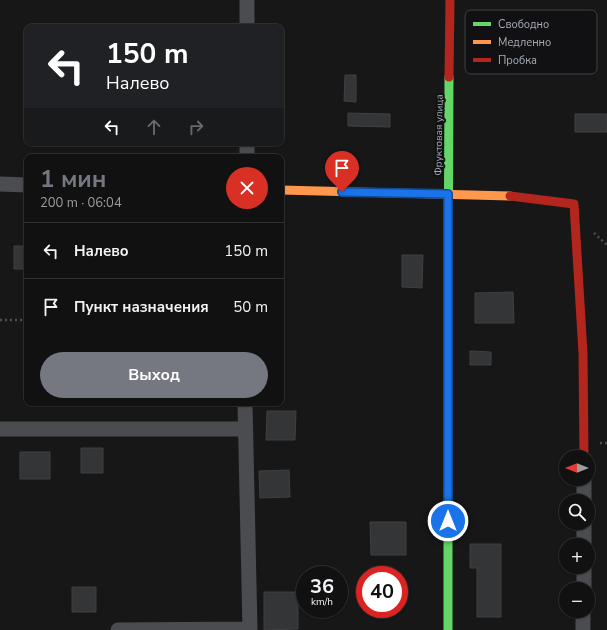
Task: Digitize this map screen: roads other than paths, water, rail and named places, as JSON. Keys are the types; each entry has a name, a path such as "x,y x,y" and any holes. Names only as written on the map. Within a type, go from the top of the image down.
{"street":[{"path":"247,0 247,24"},
{"name":"Фруктовая улица","path":"448,630 448,194 450,0"},
{"path":"0,184 24,185"},
{"path":"284,190 514,196 574,204 583,353 584,450"},
{"path":"118,630 250,630 246,406"},
{"path":"0,429 246,429"},
{"path":"583,630 584,618"}]}
